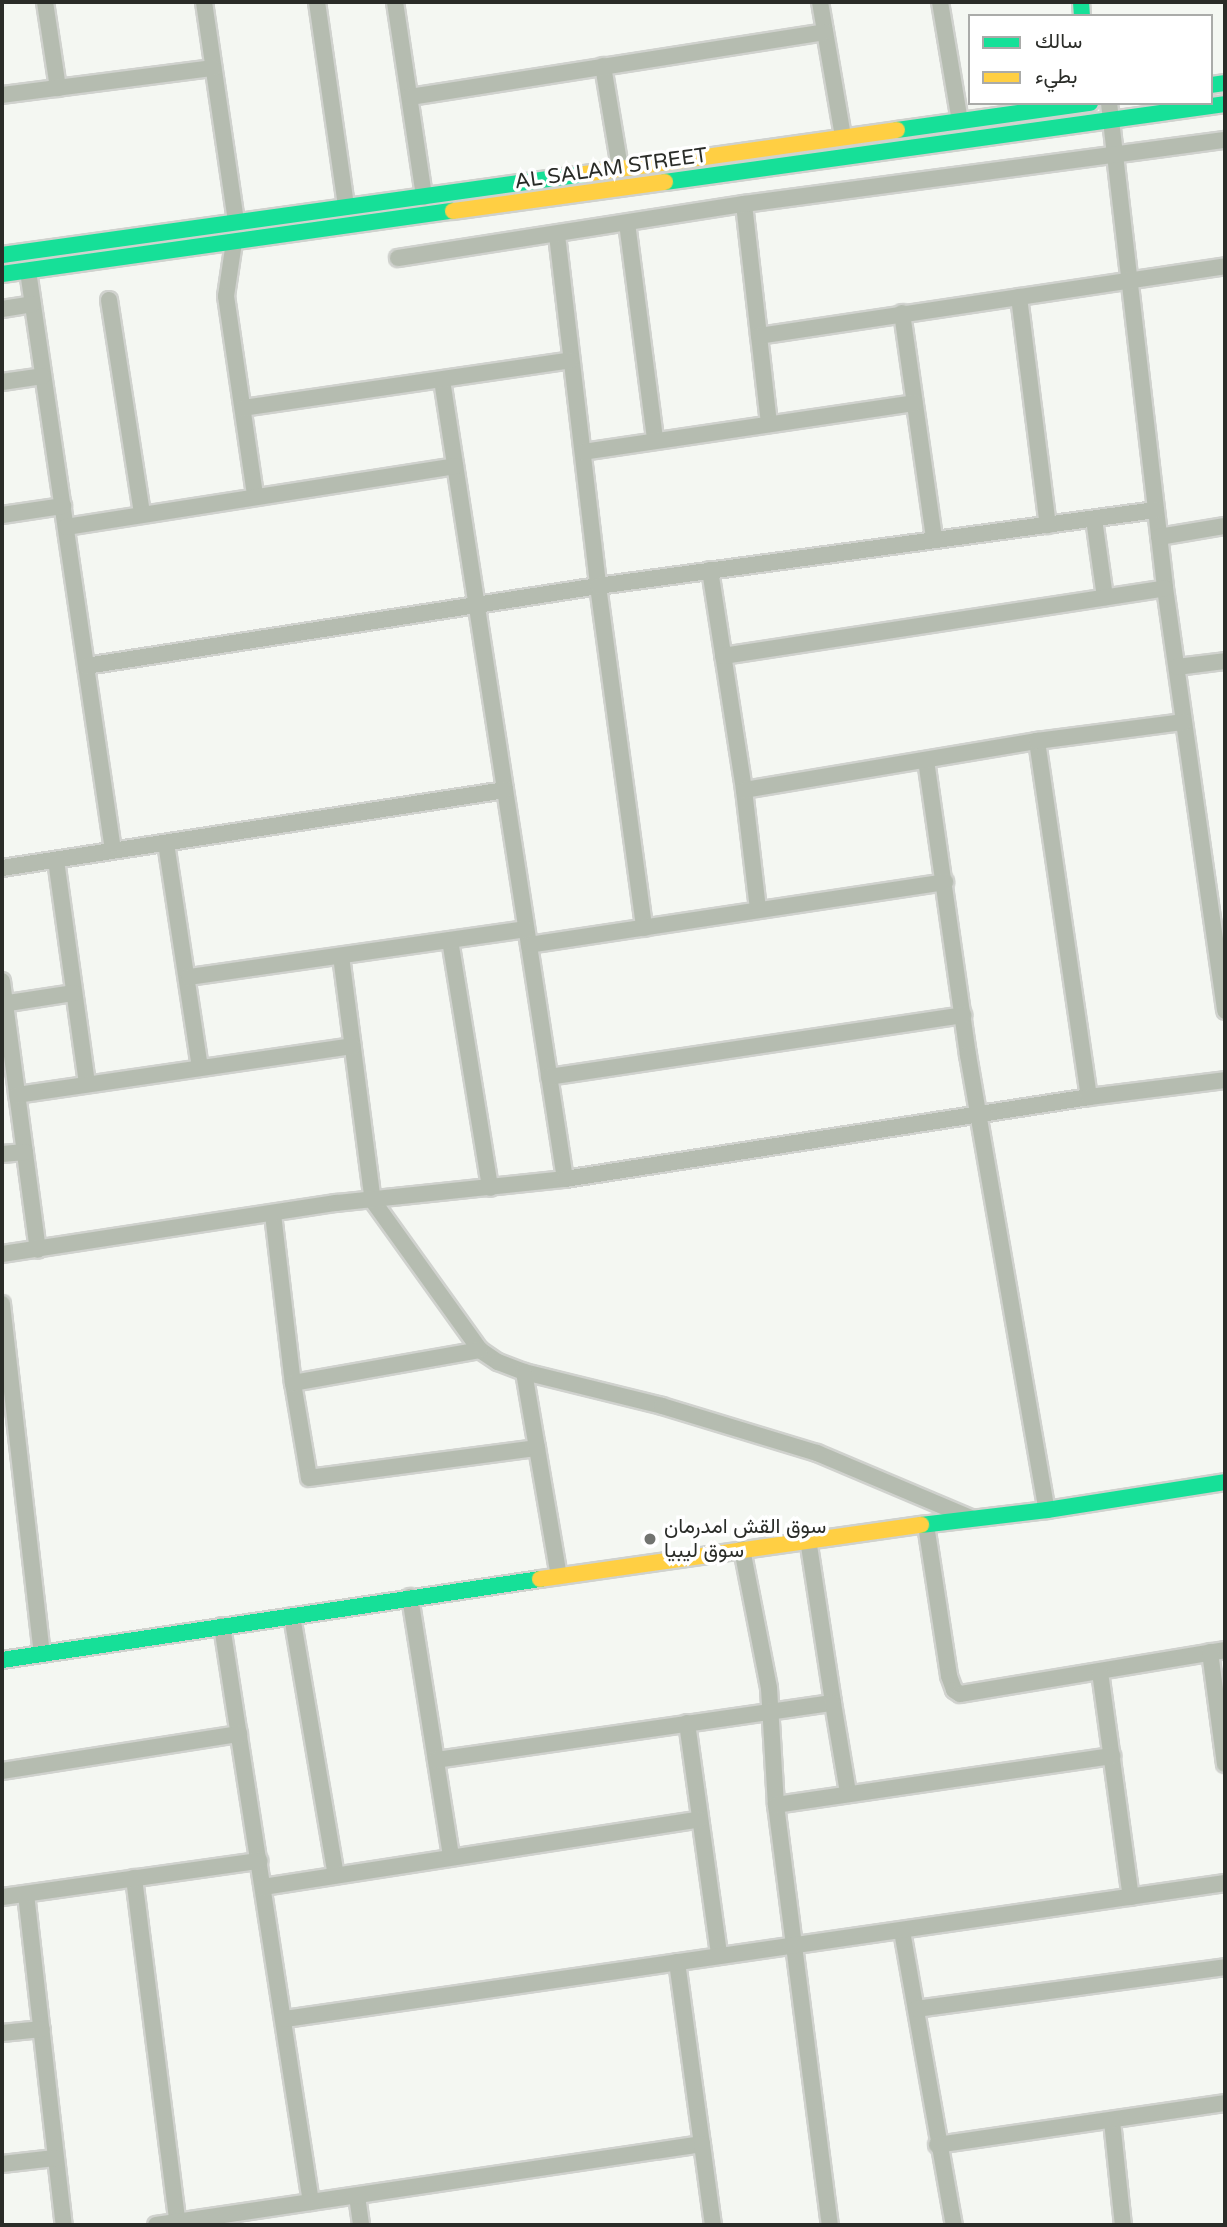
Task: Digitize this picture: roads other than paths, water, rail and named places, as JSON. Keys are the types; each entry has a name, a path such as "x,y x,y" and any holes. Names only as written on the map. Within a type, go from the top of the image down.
{"main road":[{"name":"AL SALAM STREET","path":"2,274 1225,104"},
{"name":"AL SALAM STREET","path":"2,255 1076,105"},
{"path":"1091,105 1095,123"},
{"path":"2,1660 808,1539 1047,1510 1225,1482"}],"street":[{"path":"46,2 58,88"},
{"path":"204,2 236,222"},
{"path":"317,2 346,206"},
{"path":"395,2 424,197"},
{"path":"820,2 843,136"},
{"path":"940,2 960,121"},
{"path":"410,96 825,32"},
{"path":"603,66 620,168"},
{"path":"2,95 213,68"},
{"path":"1109,105 1132,279 1165,588 1184,722 1220,923 1225,1012"},
{"path":"398,258 744,204 1115,157 1225,140"},
{"path":"744,204 769,423"},
{"path":"627,223 655,440"},
{"path":"556,235 598,586 644,928"},
{"path":"234,242 226,296 255,496"},
{"path":"758,336 1225,265"},
{"path":"28,271 113,850"},
{"path":"1019,297 1048,525"},
{"path":"109,300 142,514"},
{"path":"2,309 33,304"},
{"path":"902,313 934,539"},
{"path":"243,408 571,360"},
{"path":"2,383 43,376"},
{"path":"442,380 565,1180"},
{"path":"583,452 914,403"},
{"path":"66,527 455,466"},
{"path":"2,515 62,506"},
{"path":"86,666 476,603 1156,510"},
{"path":"1094,519 1105,597"},
{"path":"1159,537 1225,526"},
{"path":"710,570 744,790 758,909"},
{"path":"723,656 1165,588"},
{"path":"1177,667 1225,661"},
{"path":"744,790 1037,741 1184,722"},
{"path":"1037,741 1089,1097"},
{"path":"926,760 946,882 963,1015 1047,1510"},
{"path":"2,868 505,790"},
{"path":"166,843 200,1067"},
{"path":"56,860 87,1084"},
{"path":"528,945 946,882"},
{"path":"188,977 526,929"},
{"path":"450,940 490,1188"},
{"path":"341,956 373,1201 480,1350 498,1362 524,1372 750,1431 862,1471 973,1519"},
{"path":"2,981 38,1250"},
{"path":"3,1003 74,993"},
{"path":"549,1076 963,1015"},
{"path":"17,1095 352,1046"},
{"path":"2,1254 273,1214 565,1180 1089,1097 1225,1080"},
{"path":"2,1154 25,1152"},
{"path":"273,1214 307,1474 313,1479 537,1448"},
{"path":"2,1304 41,1653"},
{"path":"293,1383 480,1350"},
{"path":"524,1372 559,1576"},
{"path":"926,1525 950,1676 956,1693 1100,1672 1217,1651 1225,1764"},
{"path":"808,1539 848,1793"},
{"path":"742,1549 771,1710 776,1805 830,2225"},
{"path":"410,1597 451,1857"},
{"path":"292,1615 336,1875"},
{"path":"222,1626 285,2019 311,2202"},
{"path":"1100,1672 1131,1897"},
{"path":"436,1760 833,1703"},
{"path":"687,1723 719,1955"},
{"path":"2,1771 239,1734"},
{"path":"776,1805 1112,1756"},
{"path":"264,1886 700,1819"},
{"path":"2,1897 259,1861"},
{"path":"134,1878 178,2224"},
{"path":"285,2019 1225,1883"},
{"path":"26,1894 64,2225"},
{"path":"902,1931 937,2146 954,2225"},
{"path":"677,1962 713,2225"},
{"path":"916,2009 1225,1967"},
{"path":"2,2033 42,2029"},
{"path":"937,2146 1225,2103"},
{"path":"1112,2121 1124,2225"},
{"path":"156,2225 245,2219 311,2202 702,2144"},
{"path":"2,2164 55,2158"},
{"path":"356,2196 361,2225"}],"place":[{"name":"سوق القش امدرمان سوق ليبيا","path":"650,1539"}]}
